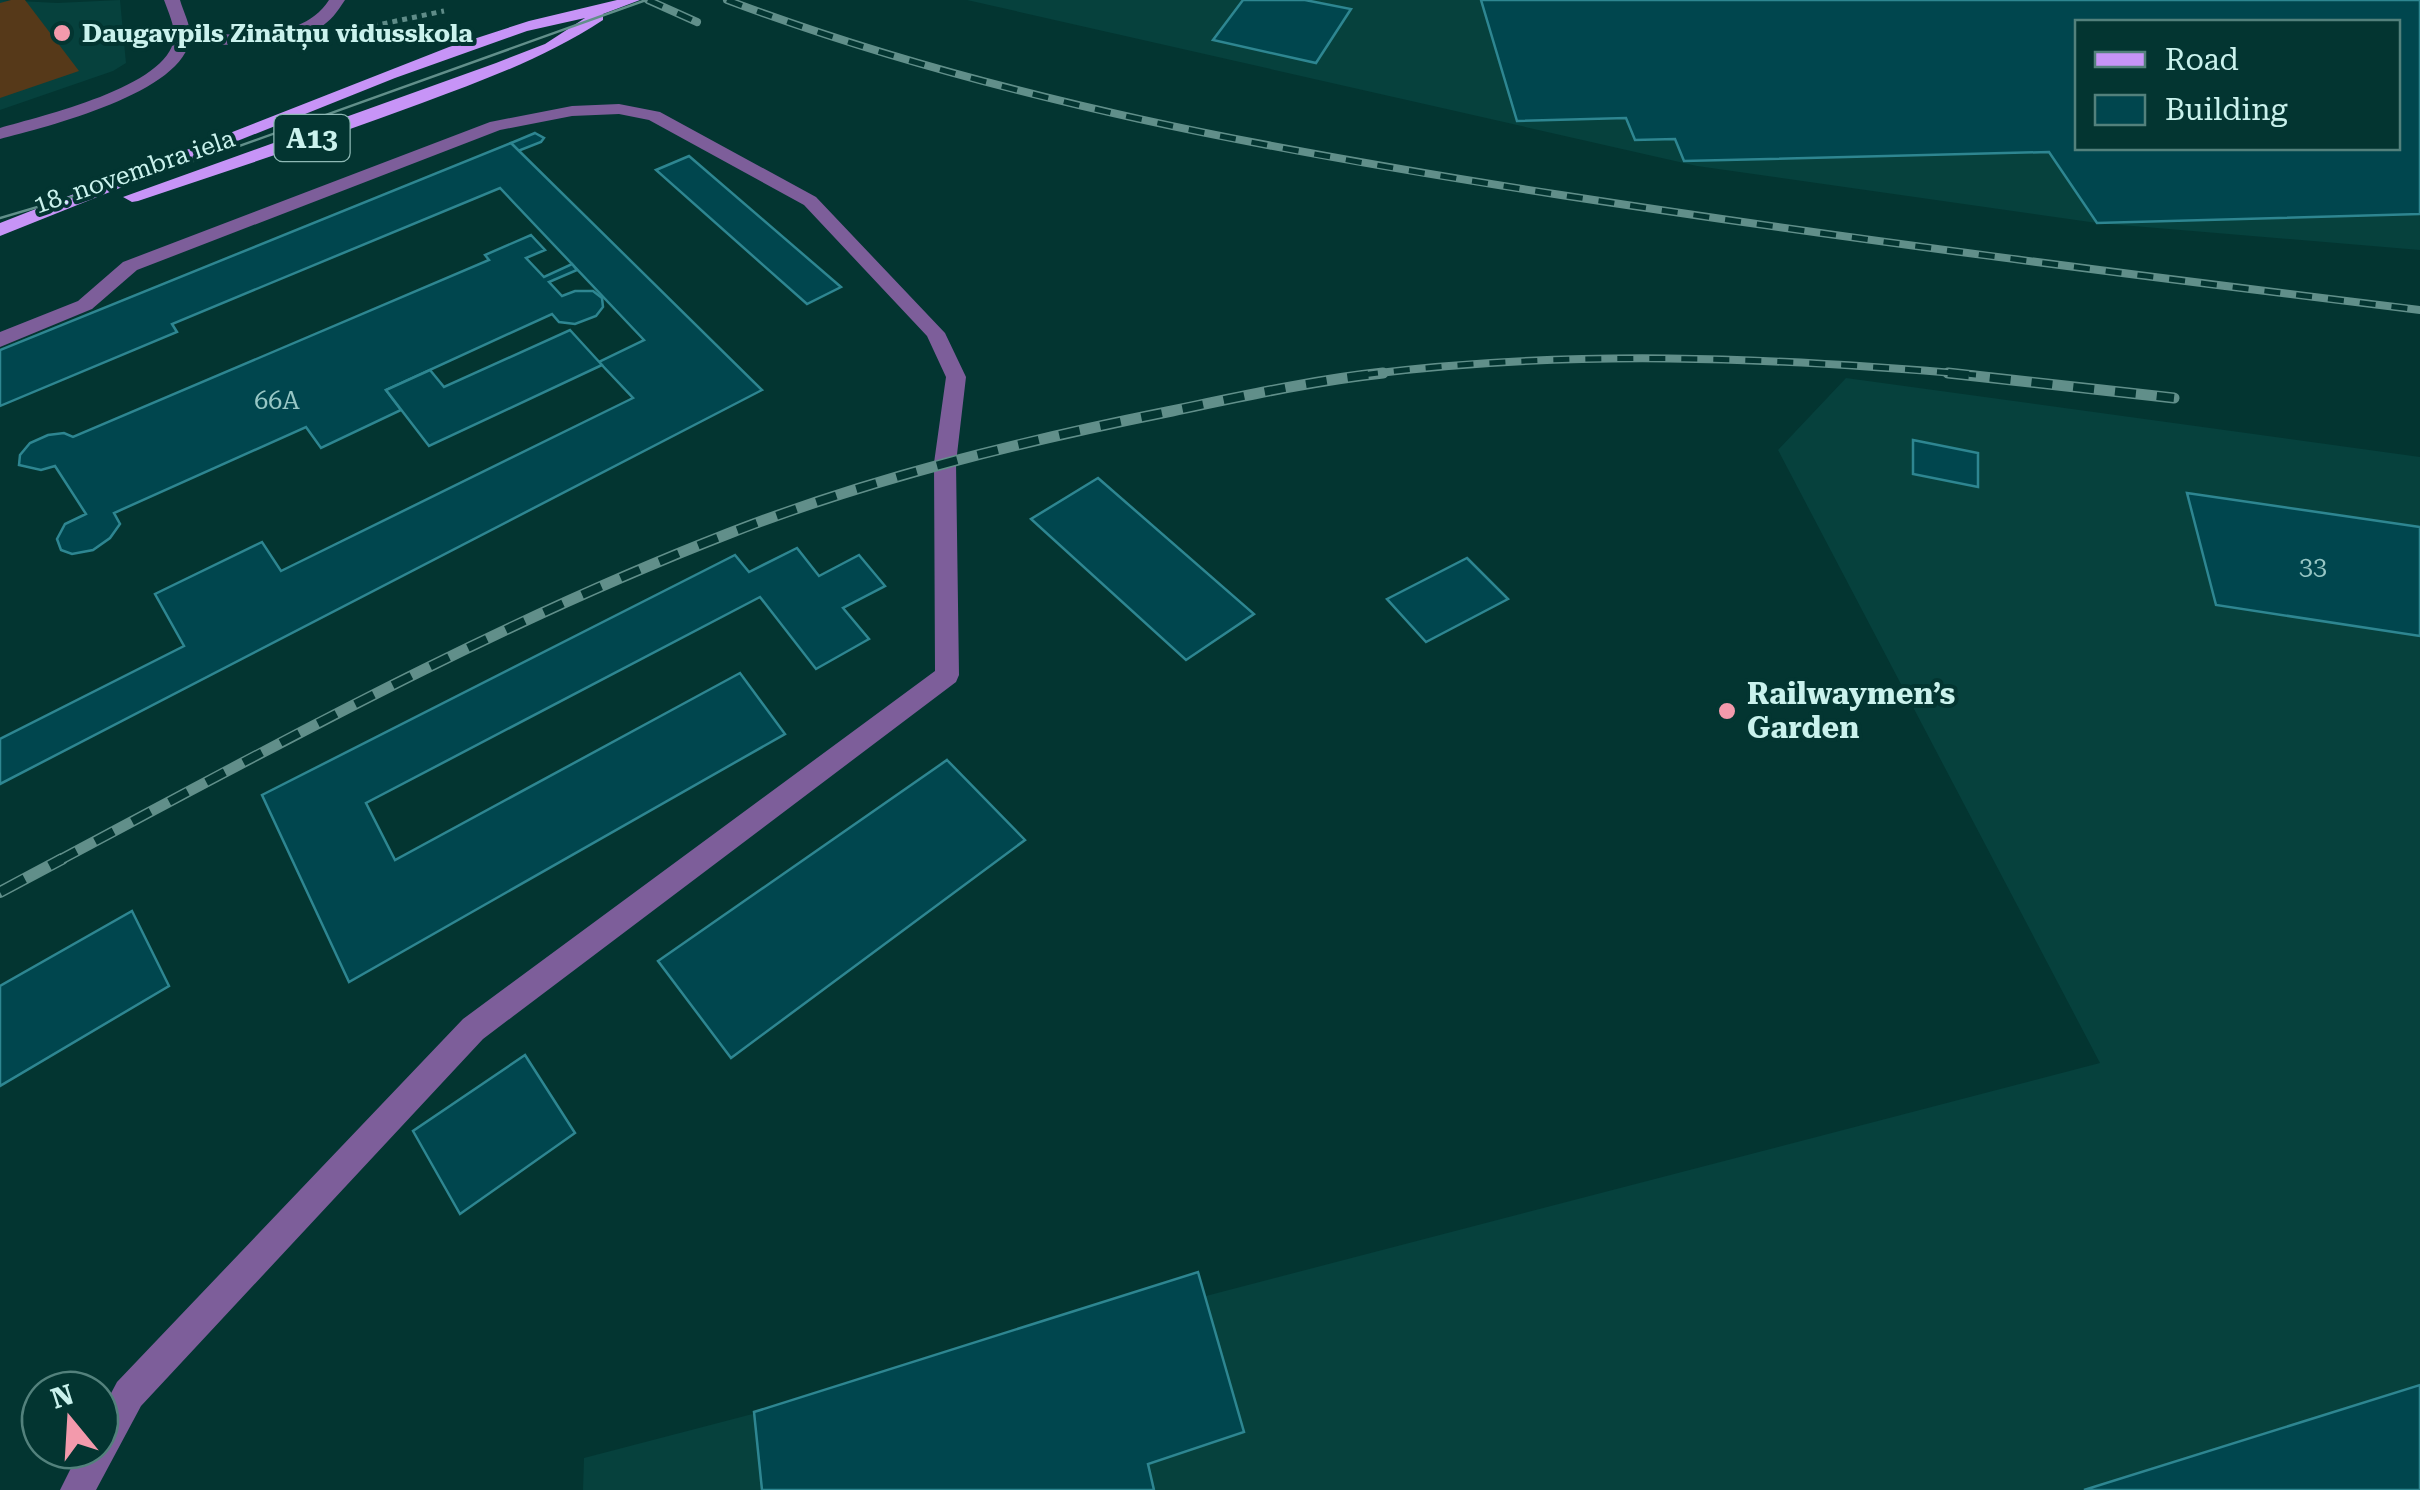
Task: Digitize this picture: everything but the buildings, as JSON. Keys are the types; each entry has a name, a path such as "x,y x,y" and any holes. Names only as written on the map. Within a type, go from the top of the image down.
{"main road":[{"name":"18. novembra iela","path":"0,230 315,104 525,26 632,0"},
{"name":"18. novembra iela","path":"0,244 314,137 502,67 551,47 614,7"}],"street":[{"path":"0,134 154,78 179,51 182,37 172,0"},
{"path":"182,37 264,39 302,29 326,16 337,0"},
{"path":"0,340 86,306 130,266 496,126 572,111 619,110 654,116 810,201 936,332 956,377 946,462 948,675 473,1029 130,1394 120,1412"}],"path":[{"path":"358,30 455,9"}],"shaded area":[{"name":"Daugavpils Zinātņu vidusskola","path":"0,0 120,0 126,63 0,110"},
{"path":"25,0 79,71 0,98 0,3"},
{"path":"967,0 2420,0 2420,250 2097,223 1697,166"},
{"path":"1846,378 2420,457 2420,1490 583,1490 584,1458 2100,1063 1778,450"}],"tram line":[{"path":"0,218 217,154 646,0"}],"railway":[{"path":"648,0 697,22"},
{"path":"727,0 931,67 1244,141 1775,227 2420,310"},
{"path":"1362,375 1515,362 1669,358 1976,375"},
{"path":"58,861 473,645 643,568 783,513 892,478 1056,436 1275,390 1383,373"},
{"path":"1948,373 2174,398"},
{"path":"0,892 62,859"}],"place":[{"name":"Daugavpils Zinātņu vidusskola","path":"62,33"},
{"name":"Railwaymen’s Garden","path":"1727,711"}]}
